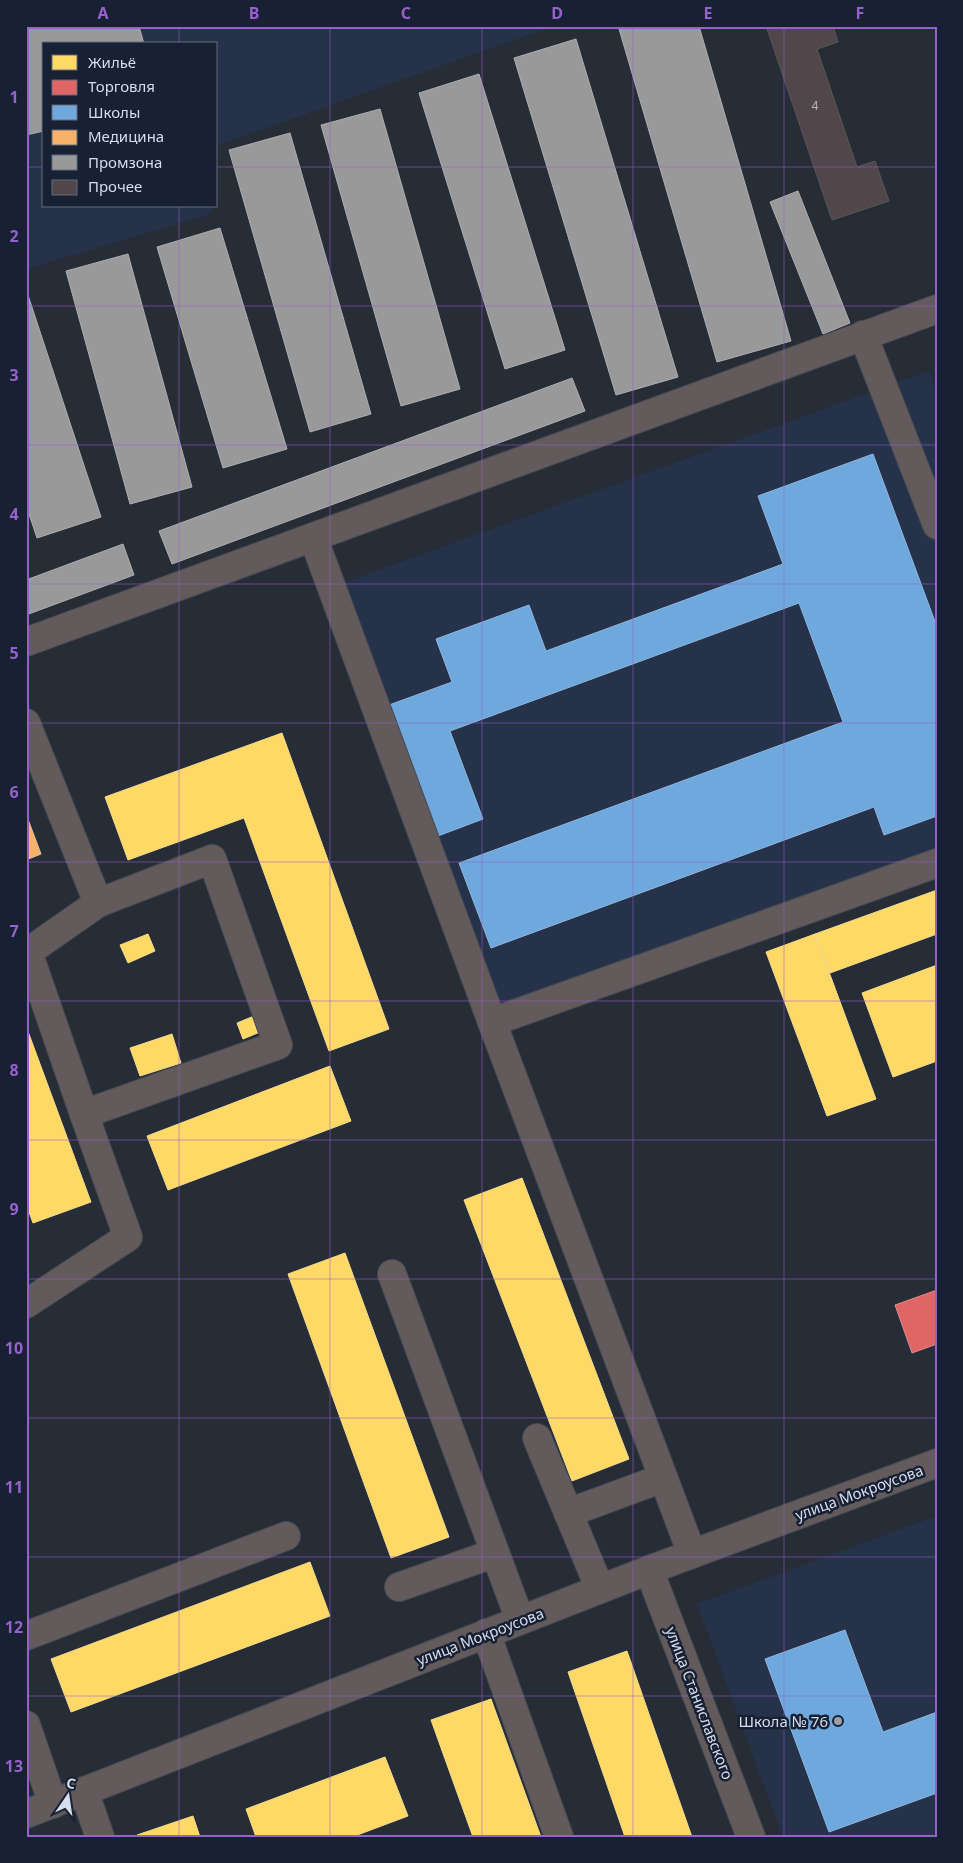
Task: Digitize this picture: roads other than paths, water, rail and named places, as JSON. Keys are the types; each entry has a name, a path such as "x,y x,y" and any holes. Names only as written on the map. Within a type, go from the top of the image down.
{"street":[{"path":"26,642 937,309"},
{"path":"863,335 937,525"},
{"path":"313,537 492,1022 692,1554"},
{"path":"26,723 98,903"},
{"path":"26,1304 128,1237 84,1114 28,952 98,903 212,859 278,1045 84,1114"},
{"path":"492,1022 937,863"},
{"path":"392,1274 520,1620"},
{"path":"537,1438 600,1589"},
{"name":"улица Мокроусова","path":"26,1814 649,1570 937,1464"},
{"path":"568,1513 663,1478"},
{"path":"26,1636 286,1536"},
{"path":"399,1587 495,1553"},
{"name":"улица Станиславского","path":"649,1570 751,1837"},
{"path":"486,1634 559,1837"},
{"path":"26,1725 53,1804"},
{"path":"84,1792 100,1837"}],"place":[{"name":"Школа № 76","path":"838,1721"}]}
